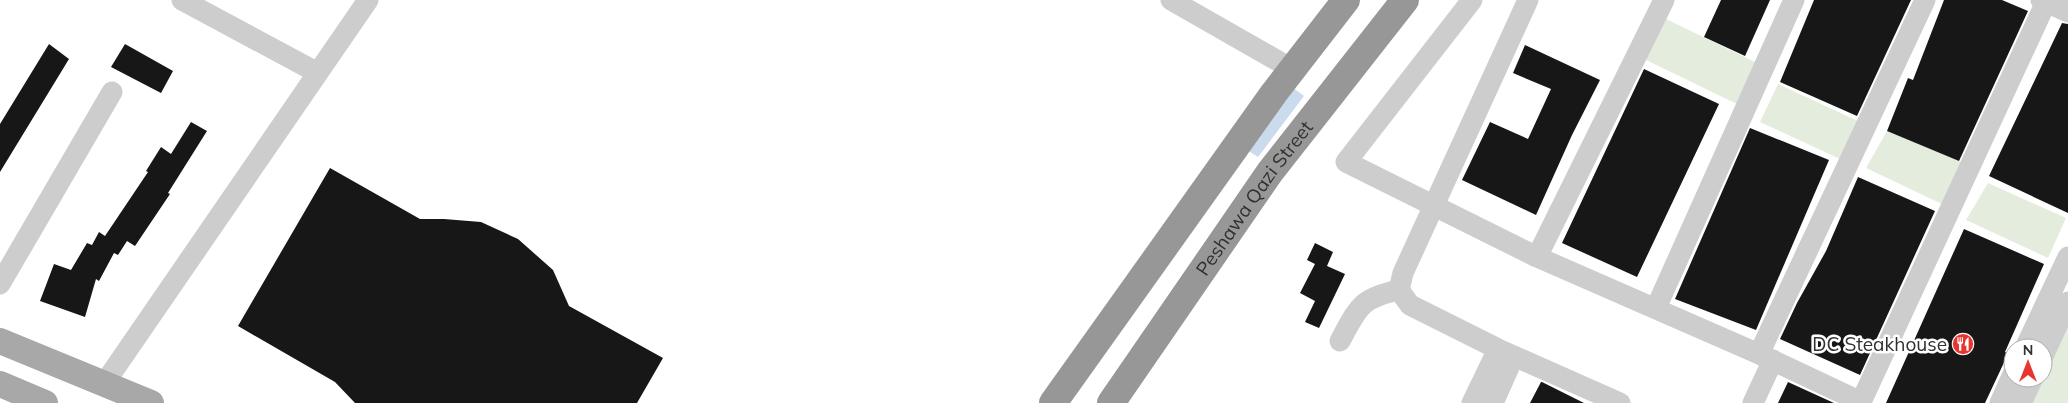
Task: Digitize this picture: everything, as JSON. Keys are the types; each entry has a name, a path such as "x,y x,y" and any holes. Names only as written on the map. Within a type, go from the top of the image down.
{"highway":[{"path":"1053,403 1292,69 1346,0"},
{"name":"Peshawa Qazi Street","path":"1111,403 1270,172 1405,0"}],"main road":[{"path":"0,341 151,403"},
{"path":"0,384 45,403"}],"street":[{"path":"182,0 318,73"},
{"path":"104,384 368,0"},
{"path":"1171,0 1292,69"},
{"path":"1472,0 1346,162 1537,257 1766,357 1861,402 2045,1 2068,12"},
{"path":"1528,0 1403,273 1399,290 1410,305 1506,353 1613,402"},
{"path":"1537,257 1664,0"},
{"path":"1656,308 1794,0"},
{"path":"1753,403 1766,357 1926,0"},
{"path":"0,284 74,154 112,92"},
{"path":"2030,338 2068,258"},
{"path":"1340,341 1366,301 1380,294 1399,290"},
{"path":"2051,338 2068,302"},
{"path":"1472,403 1506,353"},
{"path":"1493,403 1506,353"},
{"path":"2000,403 2018,388"}],"green space":[{"path":"1664,18 1759,64 1739,105 1644,59"},
{"path":"1778,84 1858,121 1840,159 1760,122"},
{"path":"1887,131 1969,165 1944,205 1866,168"},
{"path":"1988,183 2066,218 2048,258 1966,220"},
{"path":"2068,322 2068,403 2030,403 2037,388 2053,388 2053,354"}],"water":[{"path":"1292,87 1304,96 1258,157 1247,150"}],"building":[{"path":"1721,0 1770,0 1745,56 1704,37"},
{"path":"1814,0 1911,0 1857,116 1780,82"},
{"path":"1944,0 2002,0 2028,11 1959,161 1887,131 1908,78 1913,80"},
{"path":"2062,23 2068,24 2068,213 1989,176"},
{"path":"49,44 69,59 0,172 0,124"},
{"path":"125,44 173,71 161,93 111,67"},
{"path":"1525,45 1600,80 1572,135 1536,215 1462,180 1490,122 1528,139 1551,89 1513,73"},
{"path":"1644,69 1719,104 1637,277 1562,243"},
{"path":"191,122 207,131 168,193 170,194 135,246 127,241 118,255 114,253 99,281 96,279 85,317 40,301 54,264 71,270 87,243 92,245 99,232 105,236 148,172 146,171 161,147 171,154"},
{"path":"1750,128 1829,160 1756,330 1675,299"},
{"path":"330,168 420,219 481,222 518,239 553,270 569,306 663,358 637,403 355,403 335,382 238,326"},
{"path":"1858,177 1935,211 1860,375 1780,339 1797,303 1826,251"},
{"path":"1964,229 2044,264 2011,338 2003,338 2003,365 1985,403 1886,403"},
{"path":"1315,243 1333,252 1327,266 1345,274 1319,328 1305,322 1315,301 1300,293 1315,264 1307,260"},
{"path":"1542,382 1584,403 1530,403"},
{"path":"1788,382 1834,403 1778,403"}],"place":[{"name":"DC Steakhouse","path":"1963,344"}]}
